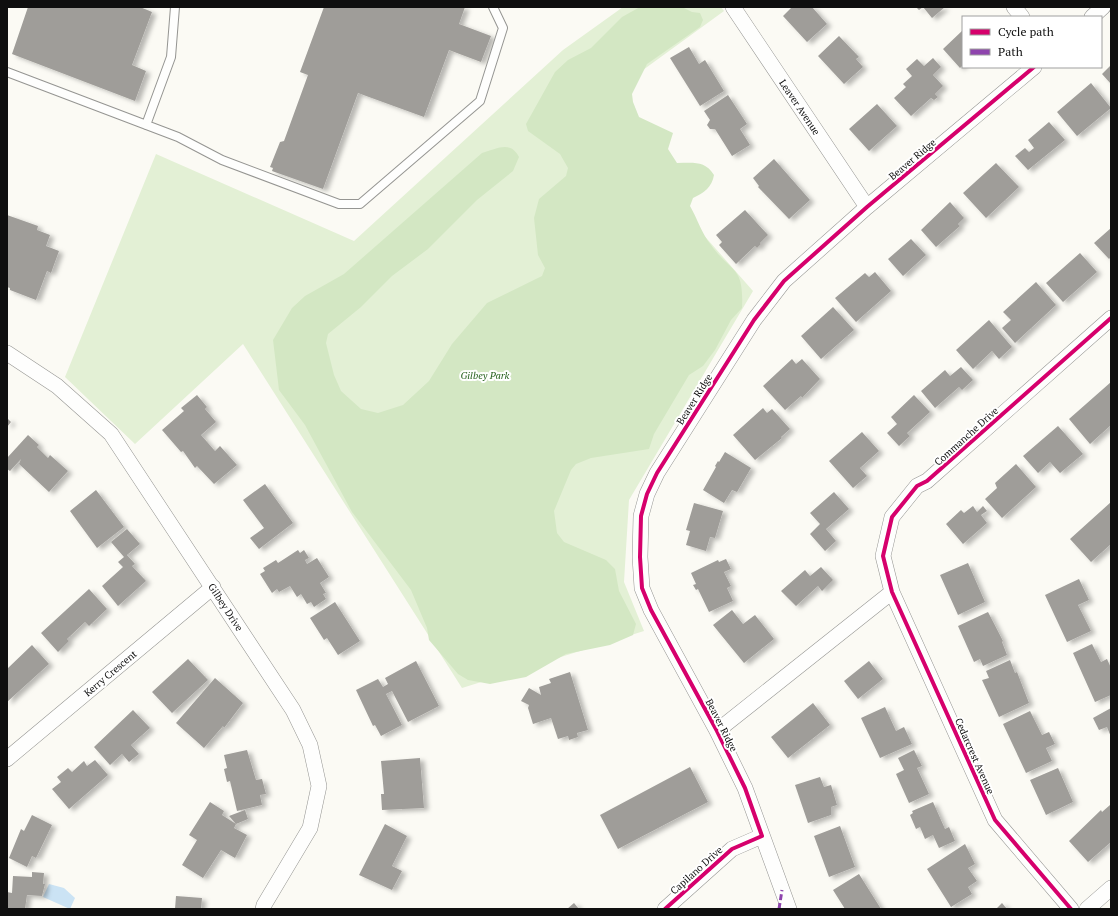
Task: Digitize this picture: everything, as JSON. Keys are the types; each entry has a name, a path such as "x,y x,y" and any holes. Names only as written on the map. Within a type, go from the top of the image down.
{"street":[{"name":"Leaver Avenue","path":"733,7 867,207"},
{"path":"1014,7 1021,16"},
{"path":"1093,16 1103,7"},
{"name":"Beaver Ridge","path":"789,909 745,788 717,731 651,610 642,588 640,551 641,516 647,494 657,473 754,320 784,281 867,207 1033,68"},
{"name":"Commanche Drive","path":"892,592 883,556 892,517 917,486 927,482 1111,318"},
{"name":"Gilbey Drive","path":"7,353 57,386 111,434 293,710 310,745 319,786 310,828 263,909"},
{"name":"Kerry Crescent","path":"7,758 213,587"},
{"path":"717,731 892,592"},
{"name":"Cedarcrest Avenue","path":"892,592 995,820 1070,909"},
{"name":"Capilano Drive","path":"665,909 732,849 762,836"},
{"path":"1087,909 1111,888"}],"lane":[{"path":"146,126 171,57 175,7"},
{"path":"7,72 178,137 222,160 339,204 360,204 480,101 502,28 493,7"}],"green space":[{"name":"Gilbey Park","path":"623,7 721,7 724,11 610,94 678,206 753,291 629,500 624,582 644,631 462,688 243,344 135,444 65,377 156,154 354,241 563,50"},
{"name":"Gilbey Park","path":"640,7 682,7 692,12 700,13 703,20 700,27 647,64 632,94 633,102 639,117 673,133 668,149 677,163 698,163 707,167 714,175 709,186 704,192 693,198 690,206 708,241 739,277 742,294 742,308 731,320 715,350 703,366 689,375 654,434 649,449 591,458 576,464 571,470 554,511 557,533 564,542 606,560 615,569 619,591 636,624 633,635 610,645 566,654 526,677 490,684 468,680 458,674 429,640 427,628 411,590 352,512 305,425 279,390 273,340 292,308 305,296 344,274 482,153 503,147 512,149 519,157 513,171 477,200 428,249 392,276 361,307 328,334 326,343 334,375 341,391 361,409 378,413 403,405 429,381 452,344 487,303 542,276 545,268 538,255 534,218 539,199 566,176 568,168 560,154 528,131 526,124 555,72 568,60 591,48 622,17"}],"water":[{"path":"49,884 64,888 75,898 70,909 43,897"}],"building":[{"path":"28,7 140,7 152,12 132,65 146,71 135,101 12,54"},
{"path":"324,7 465,7 459,24 491,36 481,62 449,50 424,117 358,93 323,189 272,171 273,168 270,167 280,142 284,141 308,75 300,72"},
{"path":"792,7 812,7 827,24 807,42 783,16"},
{"path":"916,7 923,7 919,10"},
{"path":"923,7 945,7 932,18"},
{"path":"962,31 962,66 960,68 943,49"},
{"path":"839,36 859,57 856,59 863,67 844,84 818,56"},
{"path":"689,47 699,64 705,60 724,91 700,106 670,58"},
{"path":"933,58 941,67 933,75 943,86 935,94 938,97 934,100 931,98 911,116 894,98 906,87 903,84 912,76 906,69 917,59 924,66"},
{"path":"1111,65 1111,84 1102,74"},
{"path":"1091,83 1111,108 1077,136 1057,112"},
{"path":"728,95 747,124 740,129 750,145 732,156 715,129 710,129 707,125 710,120 704,111"},
{"path":"877,104 897,126 869,151 849,129"},
{"path":"1049,122 1065,140 1028,170 1015,156 1025,148 1029,152 1034,148 1028,140"},
{"path":"774,159 810,200 789,219 758,187 759,186 753,178"},
{"path":"996,163 1019,187 986,218 963,193"},
{"path":"950,202 964,218 958,224 960,226 936,247 921,230"},
{"path":"745,210 768,235 757,248 755,246 736,264 719,245 722,242 716,235"},
{"path":"7,215 38,226 37,230 50,235 46,246 59,251 51,273 47,271 36,300 10,290 10,288 7,287"},
{"path":"1111,228 1111,257 1109,259 1094,243"},
{"path":"911,239 926,255 903,276 888,259"},
{"path":"1080,253 1097,272 1063,302 1046,283"},
{"path":"875,272 891,291 856,322 835,298 865,273 869,277"},
{"path":"1036,282 1056,305 1015,343 1002,328 1011,320 1003,312"},
{"path":"833,307 854,330 821,359 801,336"},
{"path":"989,320 1012,347 999,359 992,351 973,369 956,350"},
{"path":"792,359 796,364 802,359 820,379 802,398 801,396 785,410 763,386"},
{"path":"961,367 973,380 962,390 959,387 935,408 921,391 945,370 950,376"},
{"path":"1111,382 1111,425 1090,444 1069,419"},
{"path":"197,395 207,407 205,409 216,422 201,435 215,451 220,446 237,465 214,484 197,466 195,468 183,451 181,452 162,430 184,411 181,408"},
{"path":"914,395 930,412 907,433 910,436 899,446 887,433 897,424 891,417"},
{"path":"763,408 767,413 772,409 790,429 781,437 782,438 755,460 733,435"},
{"path":"7,418 11,422 7,427"},
{"path":"1058,426 1083,454 1060,473 1050,462 1038,473 1023,456"},
{"path":"862,432 879,451 860,468 867,476 853,488 829,461"},
{"path":"28,435 39,445 37,447 48,458 50,455 68,471 49,492 19,464 21,459 10,471 7,469 7,458"},
{"path":"725,452 751,468 737,492 732,490 724,503 703,490 716,467 715,466"},
{"path":"1016,464 1036,487 1002,518 985,499 997,488 995,483"},
{"path":"265,484 293,523 259,549 250,538 264,528 243,500"},
{"path":"96,490 124,527 97,548 70,511"},
{"path":"834,492 849,509 826,529 836,541 825,551 810,534 820,524 810,513"},
{"path":"1111,502 1111,544 1091,562 1070,539"},
{"path":"694,503 723,511 715,538 710,537 706,551 686,545 690,531 686,530"},
{"path":"973,506 977,512 983,506 987,511 981,515 987,523 963,544 946,524 961,510 964,513"},
{"path":"127,529 140,544 127,555 135,564 132,566 146,581 118,606 102,586 123,567 118,562 124,557 111,542"},
{"path":"298,550 300,553 304,550 309,558 305,560 307,564 317,558 329,577 320,583 326,593 323,594 326,599 314,607 311,602 307,604 301,594 297,597 290,586 279,592 277,589 272,593 260,574 265,571 263,568 276,560 278,563"},
{"path":"726,559 731,569 724,572 731,586 727,588 733,601 709,612 698,589 696,590 693,585 696,584 691,573 718,560 719,562"},
{"path":"968,563 985,602 958,615 940,575"},
{"path":"821,567 833,580 822,591 818,586 796,606 781,591 805,570 810,576"},
{"path":"1079,579 1089,600 1078,605 1091,631 1067,642 1045,595"},
{"path":"89,589 107,609 89,626 85,622 67,639 69,641 58,652 41,633"},
{"path":"335,602 360,641 338,655 327,638 324,640 310,618"},
{"path":"732,610 743,624 755,615 774,639 744,663 713,625"},
{"path":"988,612 1003,641 1002,642 1007,655 983,666 980,659 974,662 958,626"},
{"path":"1092,644 1101,662 1107,659 1111,668 1111,695 1095,702 1073,653"},
{"path":"32,645 49,664 7,702 7,669"},
{"path":"188,659 208,680 172,713 152,692"},
{"path":"1010,660 1015,673 1017,672 1029,703 999,717 982,680 989,678 986,671"},
{"path":"416,661 439,706 408,722 392,691 386,694 402,725 381,736 375,725 373,726 356,690 378,679 383,687 388,684 385,678"},
{"path":"869,661 883,679 858,699 844,681"},
{"path":"570,672 588,730 577,733 578,737 569,740 568,736 558,739 551,718 533,724 528,708 529,705 521,701 529,688 541,695 539,687 551,683 549,679"},
{"path":"215,678 243,703 224,728 223,726 204,748 176,723"},
{"path":"813,703 830,725 788,758 771,737"},
{"path":"885,707 896,731 904,727 912,744 880,758 861,718"},
{"path":"1111,708 1111,737 1107,727 1099,730 1093,718"},
{"path":"133,710 150,728 131,745 139,754 129,762 122,754 110,765 94,747"},
{"path":"1030,711 1042,735 1049,732 1055,744 1046,748 1052,761 1026,773 1003,724"},
{"path":"247,750 256,780 262,779 266,794 260,795 262,805 237,811 230,781 227,782 224,769 227,768 224,755"},
{"path":"914,750 922,766 917,768 929,794 909,803 896,774 904,770 898,758"},
{"path":"420,758 424,808 382,810 381,794 384,794 381,761"},
{"path":"95,760 108,775 69,809 52,789 61,782 57,777 68,768 72,772 84,761 87,766"},
{"path":"690,767 708,802 618,849 600,815"},
{"path":"1058,768 1073,802 1046,815 1030,780"},
{"path":"820,777 824,787 831,785 837,805 831,807 831,815 808,823 795,785"},
{"path":"210,802 224,811 222,815 236,824 234,828 247,835 235,858 221,850 203,878 182,865 197,840 189,835"},
{"path":"933,802 945,829 949,827 955,841 939,848 933,835 925,839 920,827 916,829 910,815 913,813 912,811"},
{"path":"1110,805 1111,842 1088,862 1069,841 1101,810 1102,812"},
{"path":"245,810 248,819 236,824 229,816"},
{"path":"32,815 52,825 36,858 32,856 27,867 9,858 21,829 24,831"},
{"path":"385,824 407,836 392,866 402,871 392,890 359,875"},
{"path":"840,826 855,867 829,877 814,836"},
{"path":"965,844 975,864 968,868 977,881 968,887 972,894 951,907 927,869"},
{"path":"32,872 44,873 43,884 45,884 42,896 27,895 25,909 7,909 7,892 12,893 13,876 32,877"},
{"path":"859,874 881,909 845,909 833,890"},
{"path":"176,896 202,898 201,909 175,909"},
{"path":"574,903 579,909 567,909"},
{"path":"1002,903 1007,909 996,909"}],"marked path":[{"path":"779,909 782,890"}],"cycle path":[{"path":"665,909 732,849 762,836 745,788 717,731 651,610 642,588 640,557 641,516 647,494 657,473 754,320 784,281 867,207 1033,68"},
{"path":"1071,909 995,820 892,592 883,556 892,517 917,486 927,481 1111,318"}]}
